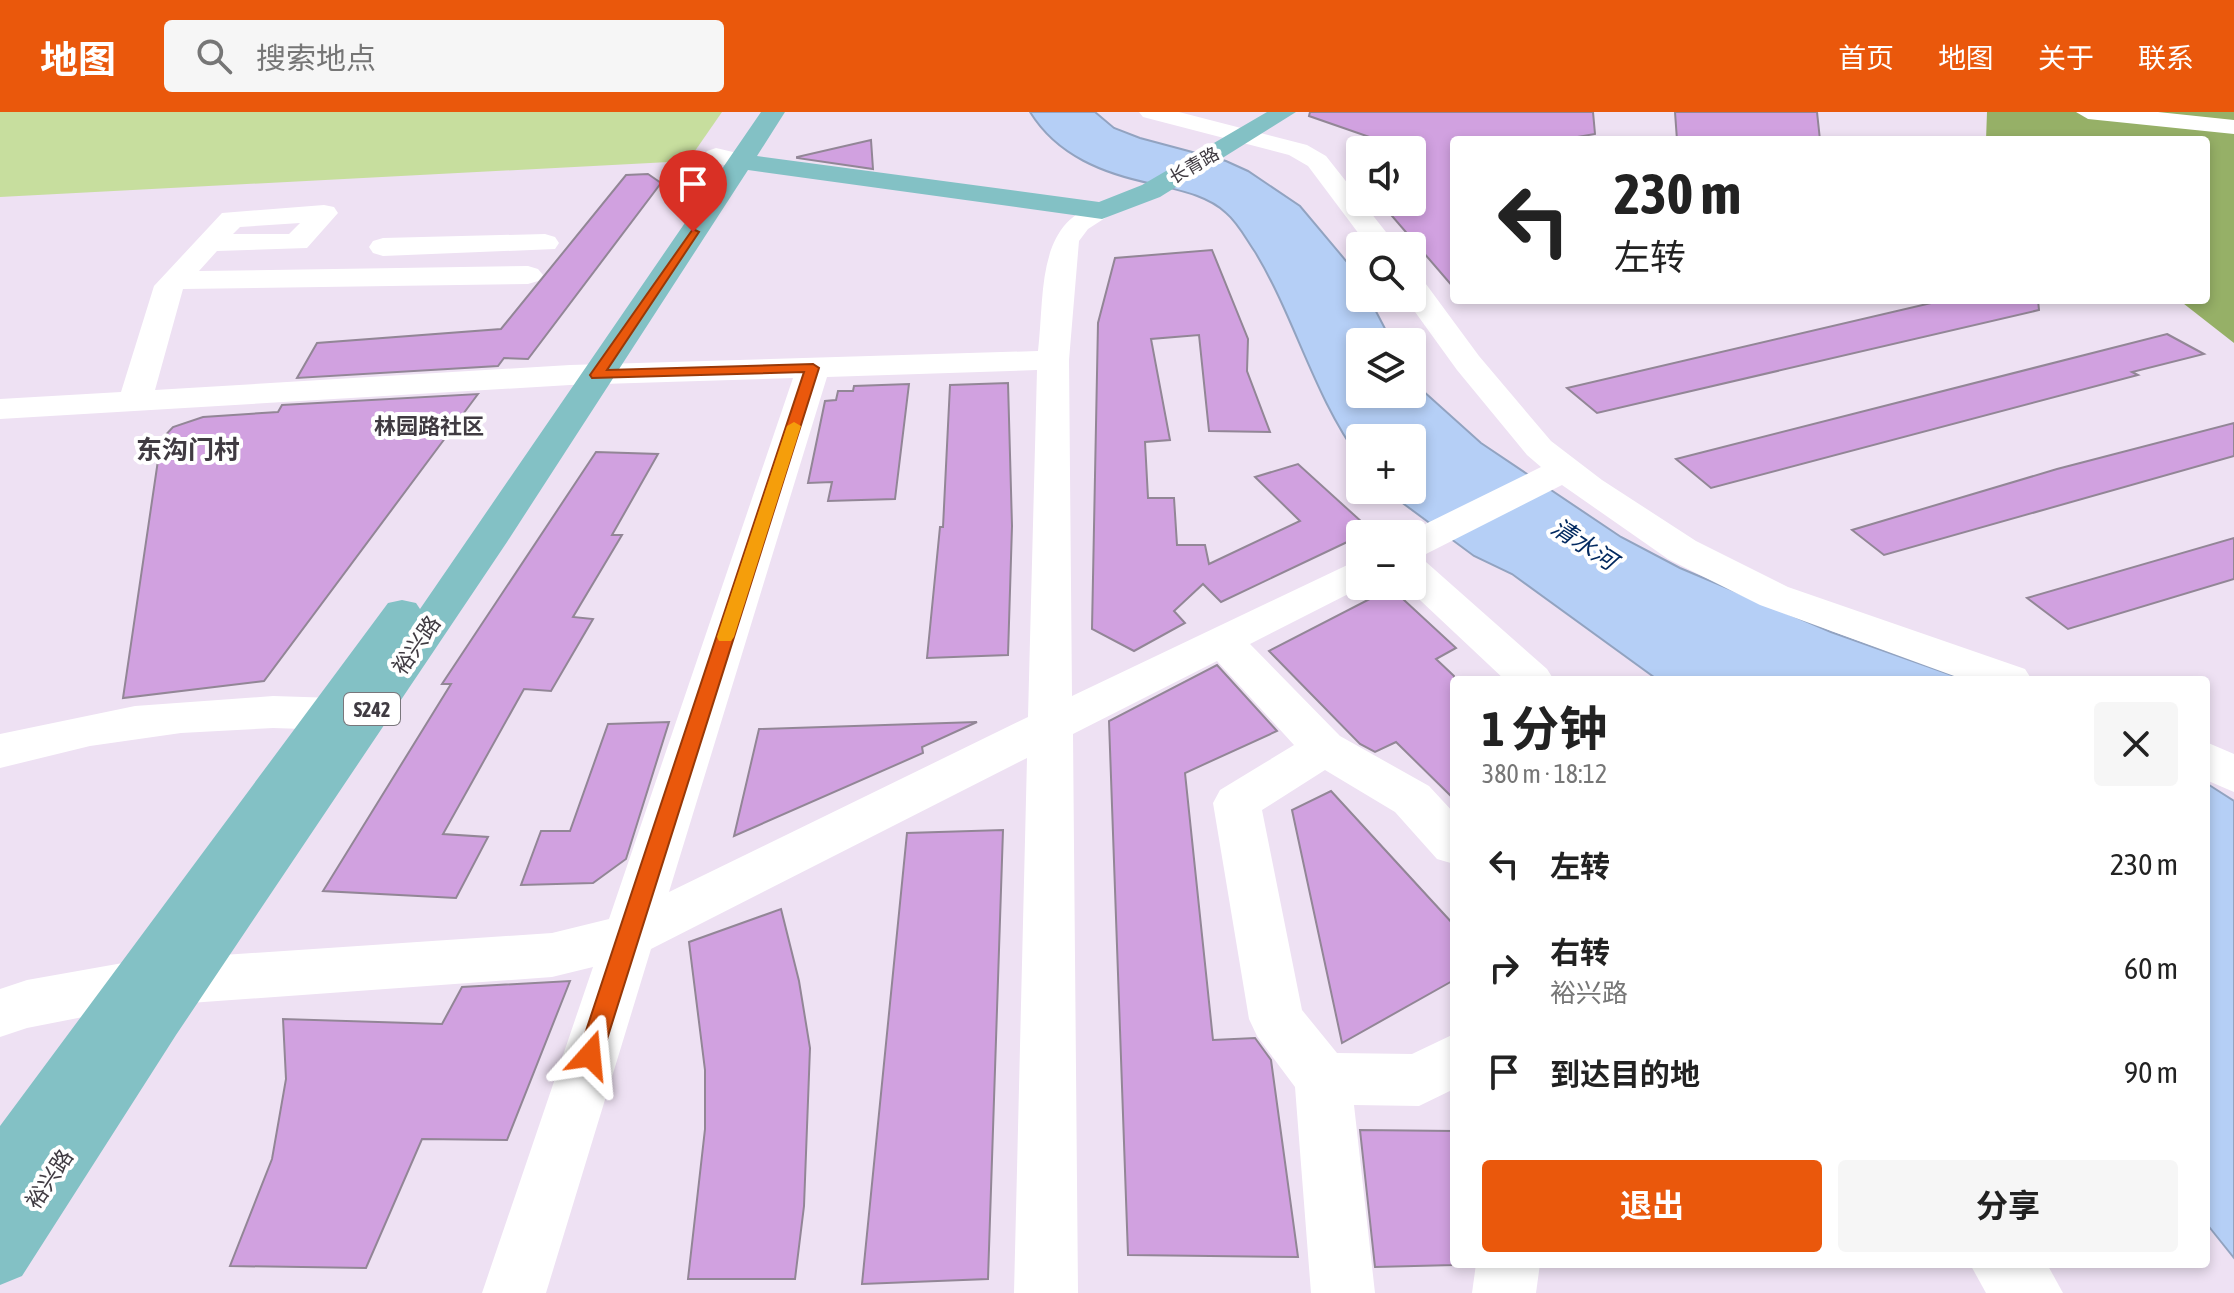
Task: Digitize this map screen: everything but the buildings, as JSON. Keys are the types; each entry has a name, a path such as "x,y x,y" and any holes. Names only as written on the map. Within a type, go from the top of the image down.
{"main road":[{"name":"裕兴路","path":"729,158 744,112"},
{"name":"裕兴路","path":"0,1176 134,984 532,477 583,375 729,158 773,112"},
{"name":"长青路","path":"1102,211 1151,191 1284,112"},
{"path":"729,158 1102,211"},
{"name":"裕兴路","path":"0,1254 182,981 349,714"}],"street":[{"path":"1151,112 1298,150 1317,161 1372,232"},
{"path":"2088,112 2234,127"},
{"path":"1046,1293 1053,360 1065,241 1078,223 1102,211"},
{"path":"135,401 169,286 232,219 324,213 310,245 210,243"},
{"path":"355,247 545,243"},
{"path":"175,280 528,275"},
{"path":"1426,304 1539,448 1555,474 1682,550 1774,596 1999,676"},
{"path":"0,409 583,375 1053,360"},
{"path":"514,1293 813,368"},
{"path":"1426,547 1555,474"},
{"path":"1426,562 1528,676"},
{"path":"0,1013 27,1004 134,984 552,955 628,936 1346,579"},
{"path":"1222,641 1324,748 1412,799 1450,841"},
{"path":"0,751 120,722 199,715 349,714"},
{"path":"1324,748 1237,803 1276,1019 1323,1079 1343,1293"},
{"path":"2210,761 2234,775"},
{"path":"1323,1079 1419,1080 1450,1061"},
{"path":"1504,1293 1507,1268"},
{"path":"2006,1268 2031,1293"}],"green space":[{"path":"0,112 722,112 688,161 0,197"},
{"path":"1987,112 2234,112 2234,343 2184,304 2210,304 2210,136 1986,136"}],"water":[{"name":"清水河","path":"1030,112 1095,112 1114,128 1226,161 1248,171 1300,206 1346,261 1346,312 1376,312 1385,328 1346,328 1346,408 1426,408 1426,394 1481,443 1621,537 1680,568 1831,632 1955,676 1652,676 1512,574 1474,556 1404,504 1426,504 1426,424 1346,424 1346,438 1317,384 1269,277 1242,231 1226,213 1191,194 1117,175 1083,161 1054,140"},
{"path":"2210,786 2234,801 2234,1258 2210,1228"}],"slow traffic":[{"path":"725,637 794,426"}],"district":[{"name":"林园路社区","path":"429,426"},
{"name":"东沟门村","path":"188,450"}],"route":[{"path":"590,1055 813,368 597,375 693,232"}]}
